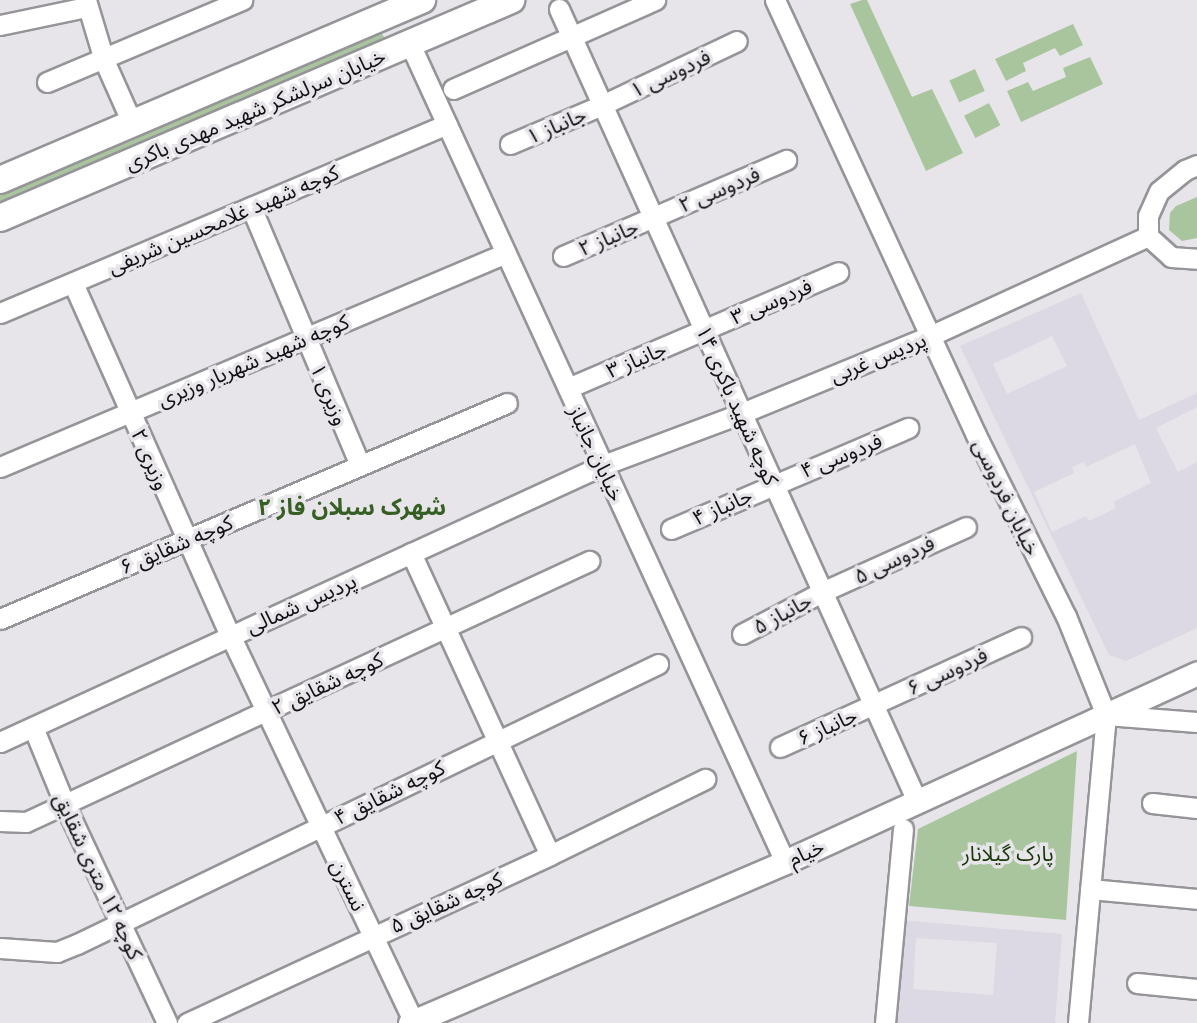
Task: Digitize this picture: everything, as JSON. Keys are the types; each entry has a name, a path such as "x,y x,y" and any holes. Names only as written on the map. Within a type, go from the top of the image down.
{"main road":[{"path":"410,44 423,0"},
{"name":"خیابان سرلشکر شهید مهدی باکری","path":"0,180 423,0"},
{"name":"خیابان سرلشکر شهید مهدی باکری","path":"0,218 511,0"}],"street":[{"path":"47,82 242,0"},
{"path":"453,89 655,0"},
{"name":"خیابان فردوسی","path":"775,0 930,336 1066,616 1106,715 1078,1023"},
{"path":"0,25 86,4 104,60 132,124"},
{"name":"کوچه شهید باکری ۱۴","path":"559,9 917,801"},
{"name":"فردوسی ۱","path":"602,105 737,41"},
{"name":"خیابان جانباز","path":"410,44 785,862"},
{"name":"جانباز ۱","path":"510,144 602,105"},
{"name":"کوچه شهید غلامحسین شریفی","path":"0,313 447,124"},
{"name":"فردوسی ۲","path":"653,218 786,160"},
{"path":"1197,165 1168,181 1159,191 1148,216 1148,236 1171,257 1197,259"},
{"name":"وزیری ۱","path":"251,207 360,466"},
{"name":"جانباز ۲","path":"562,256 653,218"},
{"name":"پردیس غربی","path":"603,465 742,413 930,336 1148,236"},
{"name":"کوچه شهید شهریار وزیری","path":"0,467 506,253"},
{"name":"فردوسی ۳","path":"704,330 838,271"},
{"name":"وزیری ۲","path":"72,283 230,635"},
{"name":"جانباز ۳","path":"568,388 704,330"},
{"name":"کوچه شقایق ۶","path":"1,616 507,403"},
{"name":"فردوسی ۴","path":"773,483 908,428"},
{"name":"پردیس شمالی","path":"0,742 603,465"},
{"name":"جانباز ۴","path":"671,529 773,483"},
{"name":"فردوسی ۵","path":"822,592 966,527"},
{"path":"411,553 550,856"},
{"name":"کوچه شقایق ۲","path":"0,821 26,822 65,805 589,561"},
{"name":"جانباز ۵","path":"742,634 822,592"},
{"name":"نسترن","path":"230,635 412,1022"},
{"name":"فردوسی ۶","path":"874,705 1021,637"},
{"name":"کوچه شقایق ۴","path":"0,948 57,952 658,664"},
{"name":"خیام","path":"412,1022 785,862 1197,673"},
{"name":"جانباز ۶","path":"780,747 874,705"},
{"path":"1106,715 1197,722"},
{"name":"کوچه ۱۲ متری شقایق","path":"33,727 65,805 166,1023"},
{"name":"کوچه شقایق ۵","path":"187,1023 373,935 550,856 705,779"},
{"path":"1152,803 1197,808"},
{"path":"885,1023 903,829"},
{"path":"1090,889 1197,899"},
{"path":"1137,983 1197,989"}],"shaded area":[{"path":"1081,293 1139,420 1197,393 1197,407 1156,428 1178,472 1197,462 1197,628 1126,661 1109,655 960,346","holes":["1052,336 1067,366 1007,394 993,364","1135,444 1151,483 1113,502 1116,508 1089,521 1086,516 1052,532 1034,492 1074,473 1072,467 1084,462 1086,467"]},
{"path":"900,920 1062,934 1055,1023 891,1023","holes":["916,938 997,943 993,995 913,989"]}],"green space":[{"path":"867,0 912,97 932,89 963,153 926,171 850,4"},
{"path":"1073,24 1083,45 1060,56 1055,48 1023,63 1026,71 1006,81 995,59"},
{"path":"374,34 382,34 387,41 0,206 0,194"},
{"path":"1090,57 1103,84 1021,122 1007,91 1028,82 1033,91 1066,77 1063,68"},
{"path":"975,69 985,91 959,102 949,80"},
{"path":"989,103 1000,125 975,138 964,116"},
{"path":"1197,197 1197,238 1182,241 1169,230 1170,213 1176,206"},
{"name":"پارک گیلانار","path":"1077,751 1066,920 909,906 918,829"}],"district":[{"name":"شهرک سبلان فاز ۲","path":"352,506"}]}
